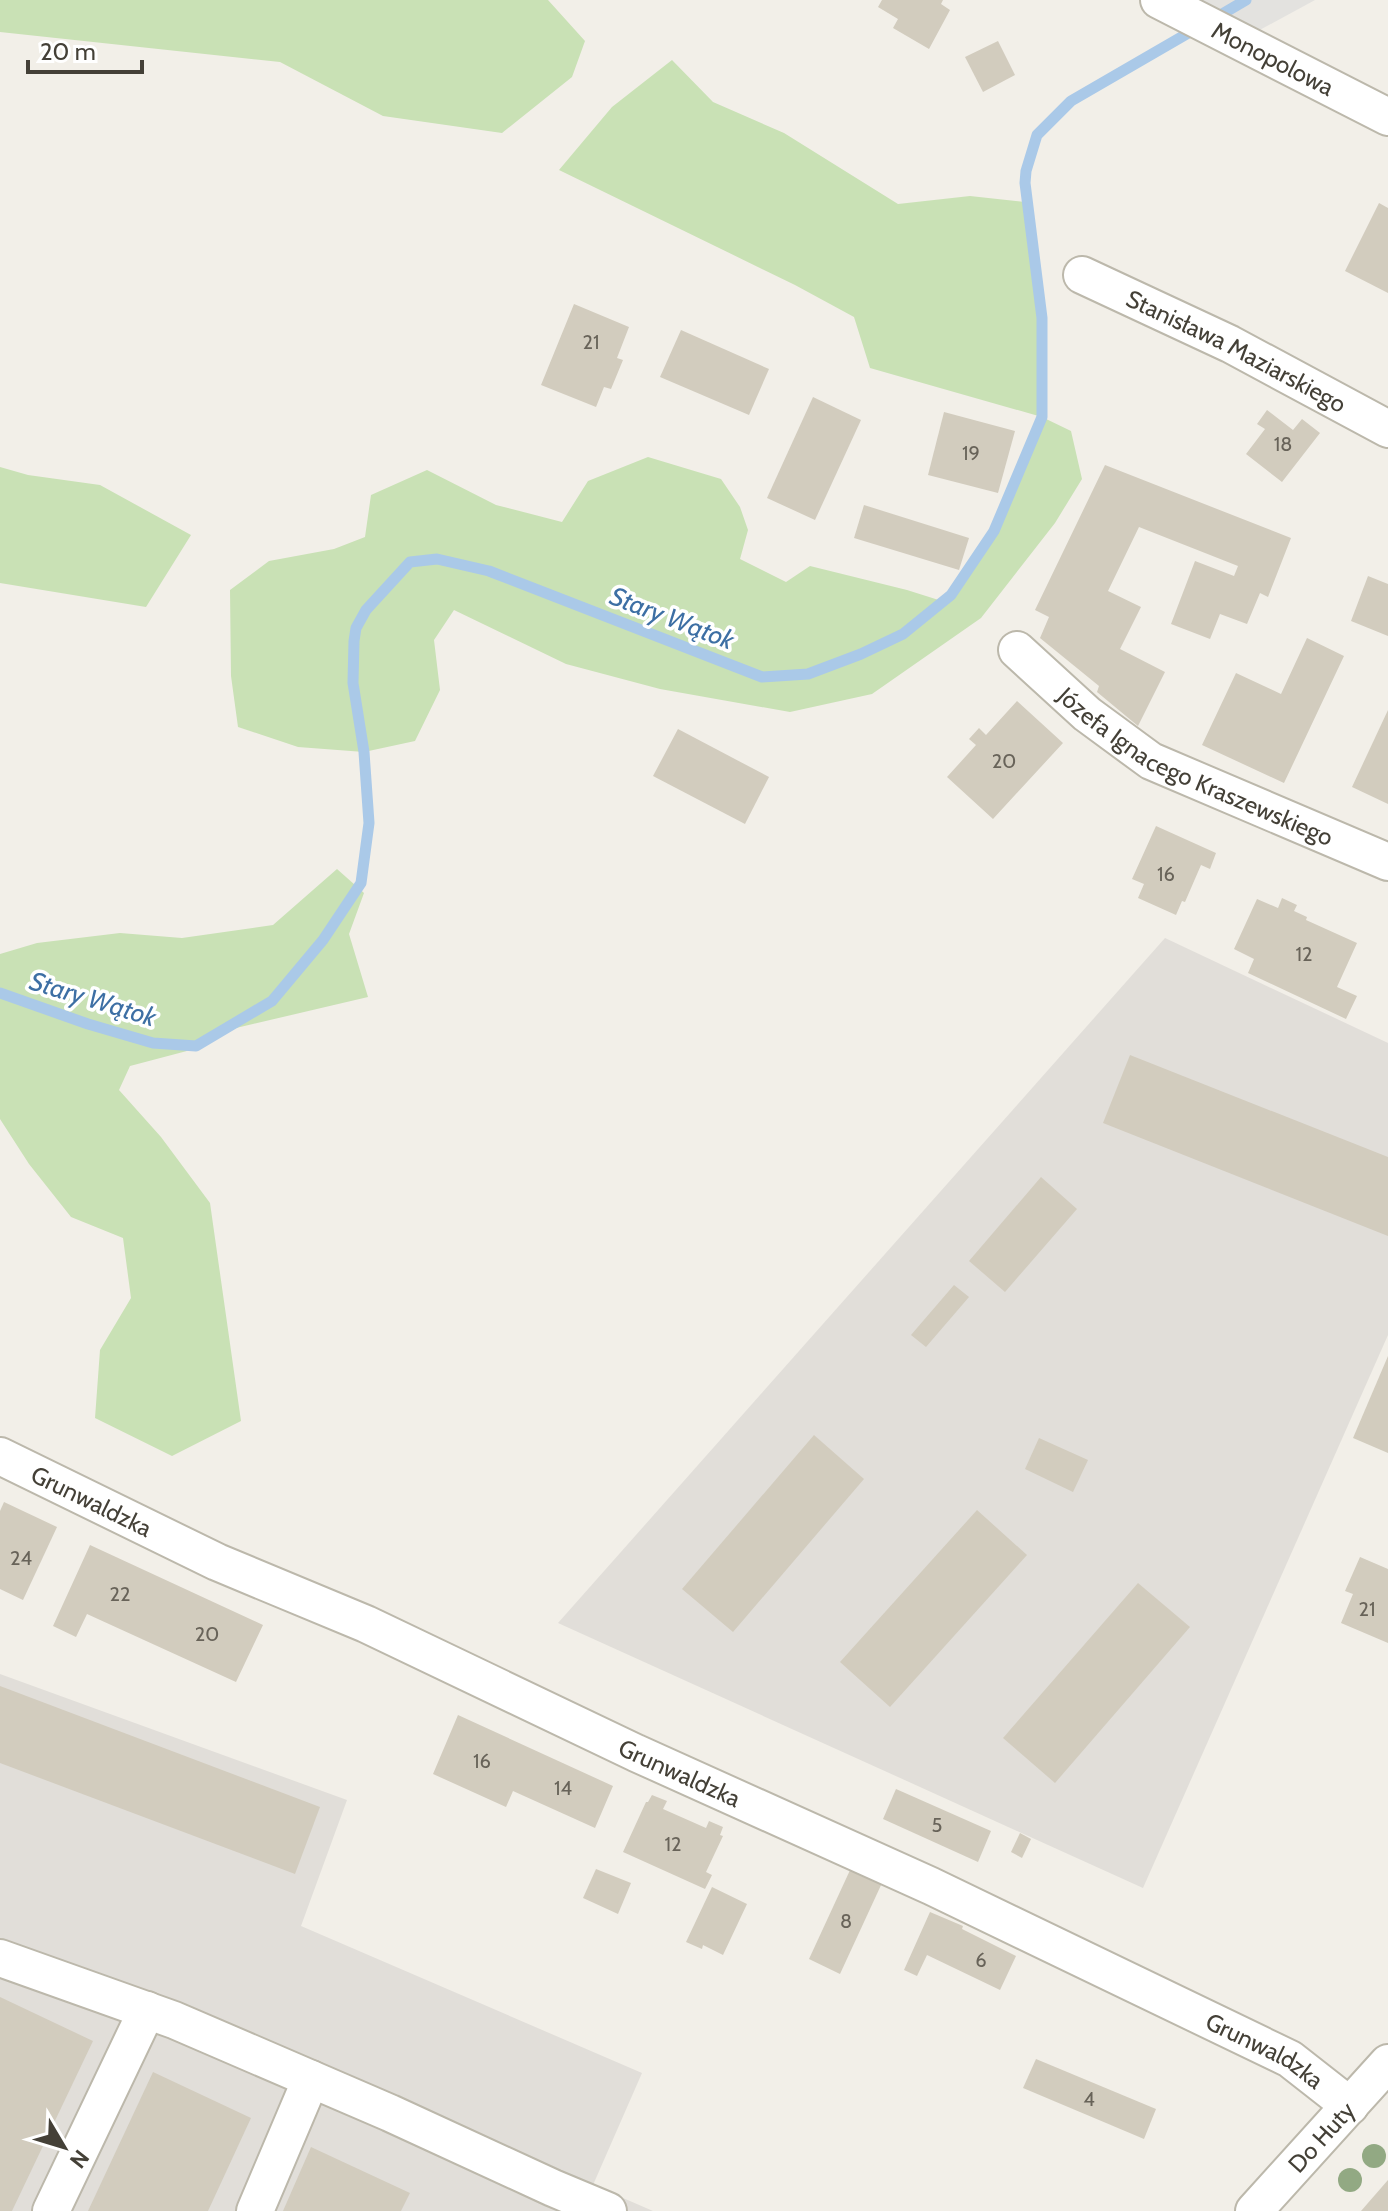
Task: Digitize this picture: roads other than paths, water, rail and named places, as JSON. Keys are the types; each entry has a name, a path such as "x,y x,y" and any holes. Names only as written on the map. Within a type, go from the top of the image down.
{"street":[{"name":"Monopolowa","path":"1159,0 1388,117"},
{"name":"Stanisława Maziarskiego","path":"1082,275 1230,344 1388,429"},
{"name":"Józefa Ignacego Kraszewskiego","path":"1017,650 1087,714 1151,761 1388,862"},
{"name":"Grunwaldzka","path":"0,1456 217,1562 366,1624 636,1753 931,1886 1290,2059 1350,2106"},
{"path":"0,1958 174,2020 608,2211"},
{"path":"51,2211 147,2010"},
{"name":"Do Huty","path":"1254,2211 1388,2063"},
{"path":"255,2211 311,2079"}],"waterway":[{"name":"Stary Wątok","path":"1212,20 1246,0"},
{"name":"Stary Wątok","path":"0,993 153,1043 196,1046 272,1001 323,940 361,883 369,823 364,752 353,683 354,641 356,628 366,610 410,562 437,559 489,571 762,677 808,674 903,634 951,595 994,531 1042,417 1042,318 1025,183 1037,135 1071,101 1197,28"}]}
